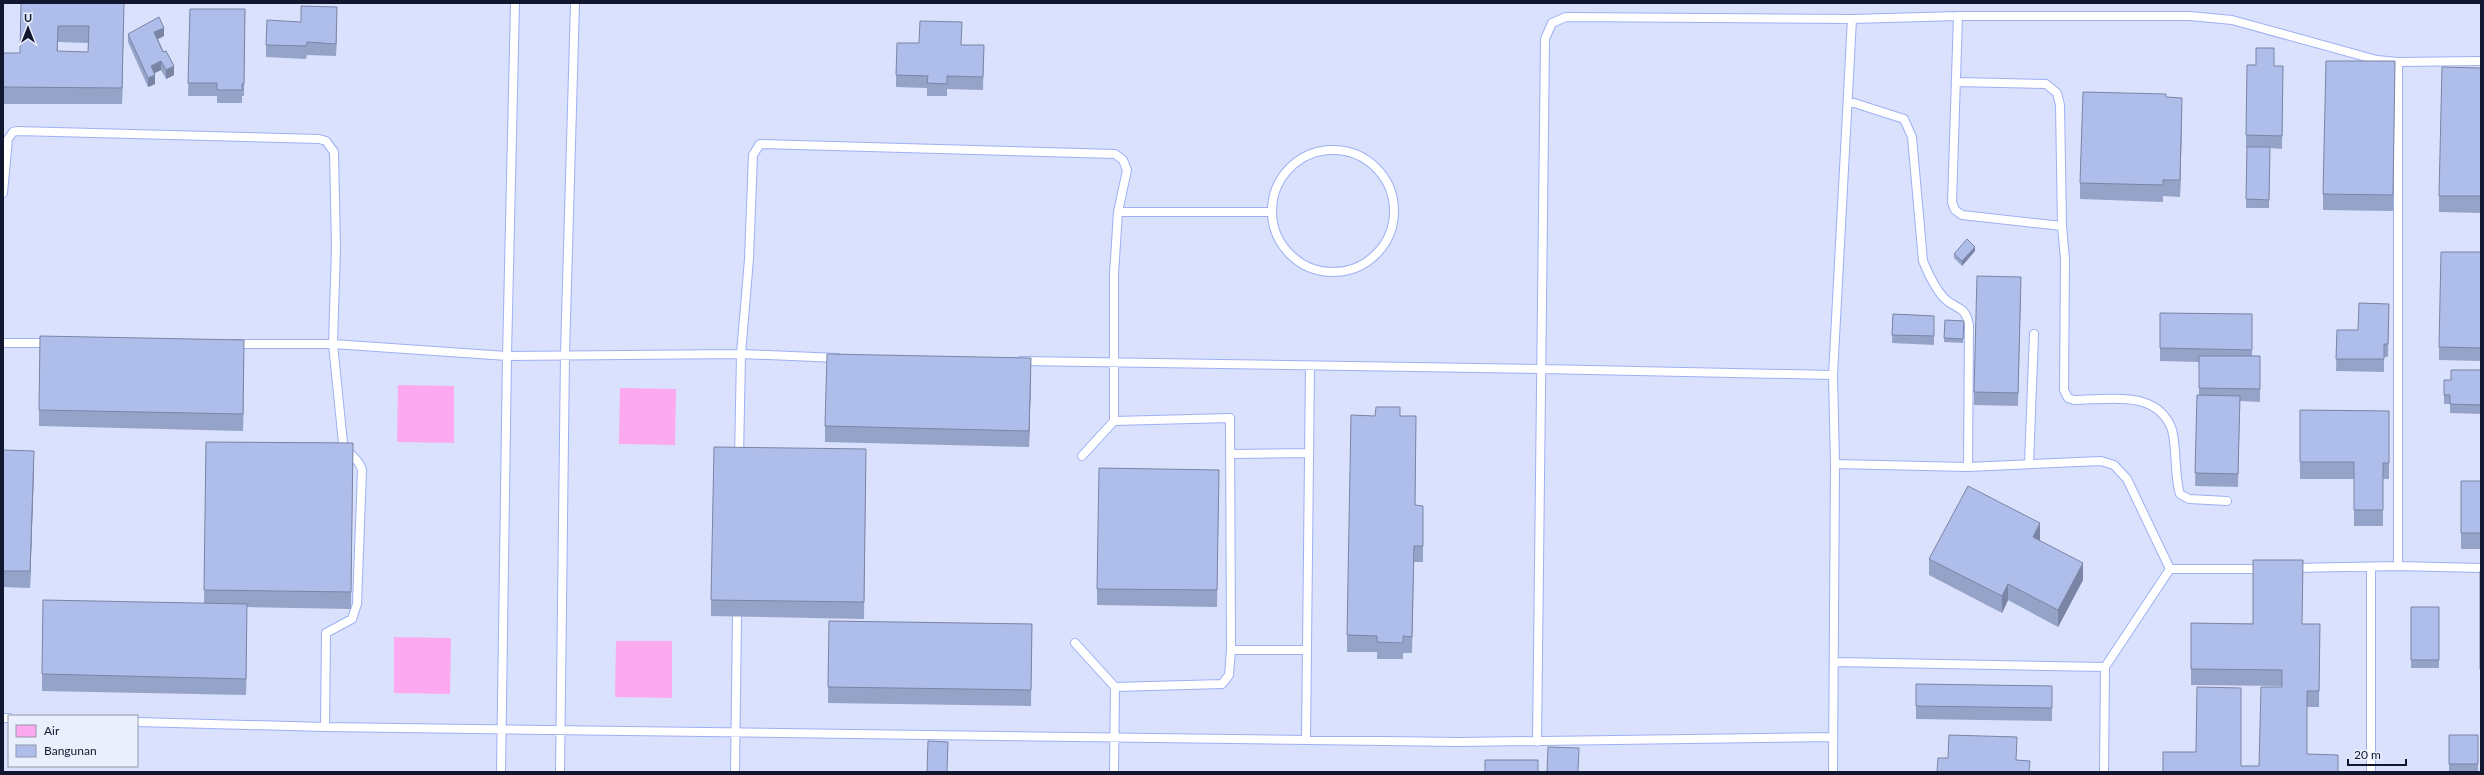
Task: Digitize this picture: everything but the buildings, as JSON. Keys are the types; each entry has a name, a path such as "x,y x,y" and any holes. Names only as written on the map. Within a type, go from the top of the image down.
{"lane":[{"path":"501,772 507,356 515,3"},
{"path":"560,772 565,354 575,3"},
{"path":"1958,16 1952,202 1955,210 1962,215 2062,226"},
{"path":"1537,742 1545,39 1552,23 1566,17 1852,19 1958,16 2190,16 2232,20 2359,55 2398,62 2481,61"},
{"path":"1833,772 1835,662 1835,464 1833,375 1852,19"},
{"path":"2398,62 2398,566"},
{"path":"1957,82 2046,84 2057,93 2060,105 2064,259 2064,390 2068,398 2074,400 2140,400 2152,405 2171,427 2180,494 2189,499 2227,501"},
{"path":"1848,102 1904,119 1909,127 1912,137 1923,261 1930,277 1945,299 1963,309 1969,325 1968,467"},
{"path":"3,193 8,139 13,132 17,131 319,139 326,141 334,152 336,248 333,344 343,443 345,448 359,462 362,470 357,604 352,620 326,633 325,727"},
{"path":"739,464 741,354 749,259 753,155 760,144 1115,154 1123,160 1126,170 1118,212 1114,274 1114,421 1082,456"},
{"path":"1326,150 1349,152 1370,162 1385,178 1393,199 1394,222 1386,243 1371,260 1350,270 1328,272 1306,266 1288,253 1276,234 1271,212 1275,190 1287,170 1305,156 1326,150"},
{"path":"1118,212 1271,212"},
{"path":"2029,464 2034,334"},
{"path":"3,343 60,343"},
{"path":"224,344 333,344 507,356 565,354 741,354 850,358"},
{"path":"1014,361 1833,375"},
{"path":"1306,740 1310,366"},
{"path":"1114,421 1228,417 1231,421 1231,650 1229,675 1222,684 1115,687"},
{"path":"1230,454 1309,454"},
{"path":"1835,464 1968,467 2101,461 2114,465 2127,479 2170,569"},
{"path":"2286,568 2372,568 2398,566 2481,568"},
{"path":"2371,772 2372,568"},
{"path":"2170,569 2271,569"},
{"path":"2104,772 2105,667 2170,569"},
{"path":"735,772 734,733 736,617"},
{"path":"1076,643 1115,687 1114,772"},
{"path":"1231,650 1308,650"},
{"path":"1835,662 2105,667"},
{"path":"138,722 325,727 502,728 1114,739 1537,742 1834,737"}],"water":[{"path":"398,385 454,386 454,443 397,442"},
{"path":"620,388 676,389 675,445 619,444"},
{"path":"394,637 451,638 450,694 394,693"},
{"path":"616,641 672,641 672,698 615,697"}]}
